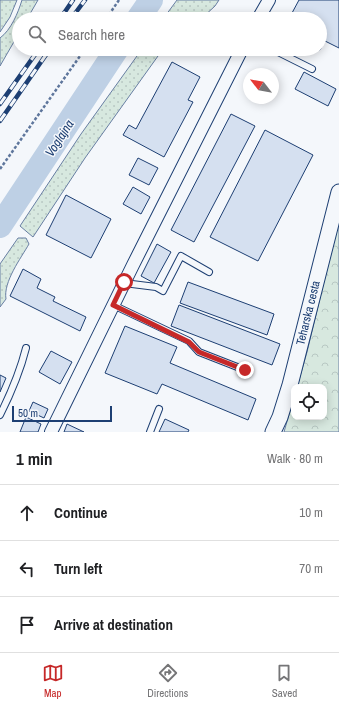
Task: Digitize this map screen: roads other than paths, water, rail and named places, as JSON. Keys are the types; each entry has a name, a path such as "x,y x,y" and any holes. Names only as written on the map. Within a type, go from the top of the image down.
{"street":[{"path":"262,12 269,0"},
{"path":"51,432 124,282 238,56"},
{"name":"Teharska cesta","path":"273,432 280,417 290,385 339,192"}],"lane":[{"path":"286,56 312,69"},
{"path":"124,282 156,287 163,291 181,256 210,272"},
{"path":"113,305 189,342 199,352 245,370"},
{"path":"0,415 15,385 26,348"},
{"path":"150,432 159,409"}],"waterway":[{"name":"Voglajna","path":"143,12 151,0"},
{"name":"Voglajna","path":"0,226 112,56"}],"railway":[{"path":"65,12 73,0"},
{"path":"76,12 85,0"},
{"path":"0,104 34,56"},
{"path":"0,121 45,56"}]}
